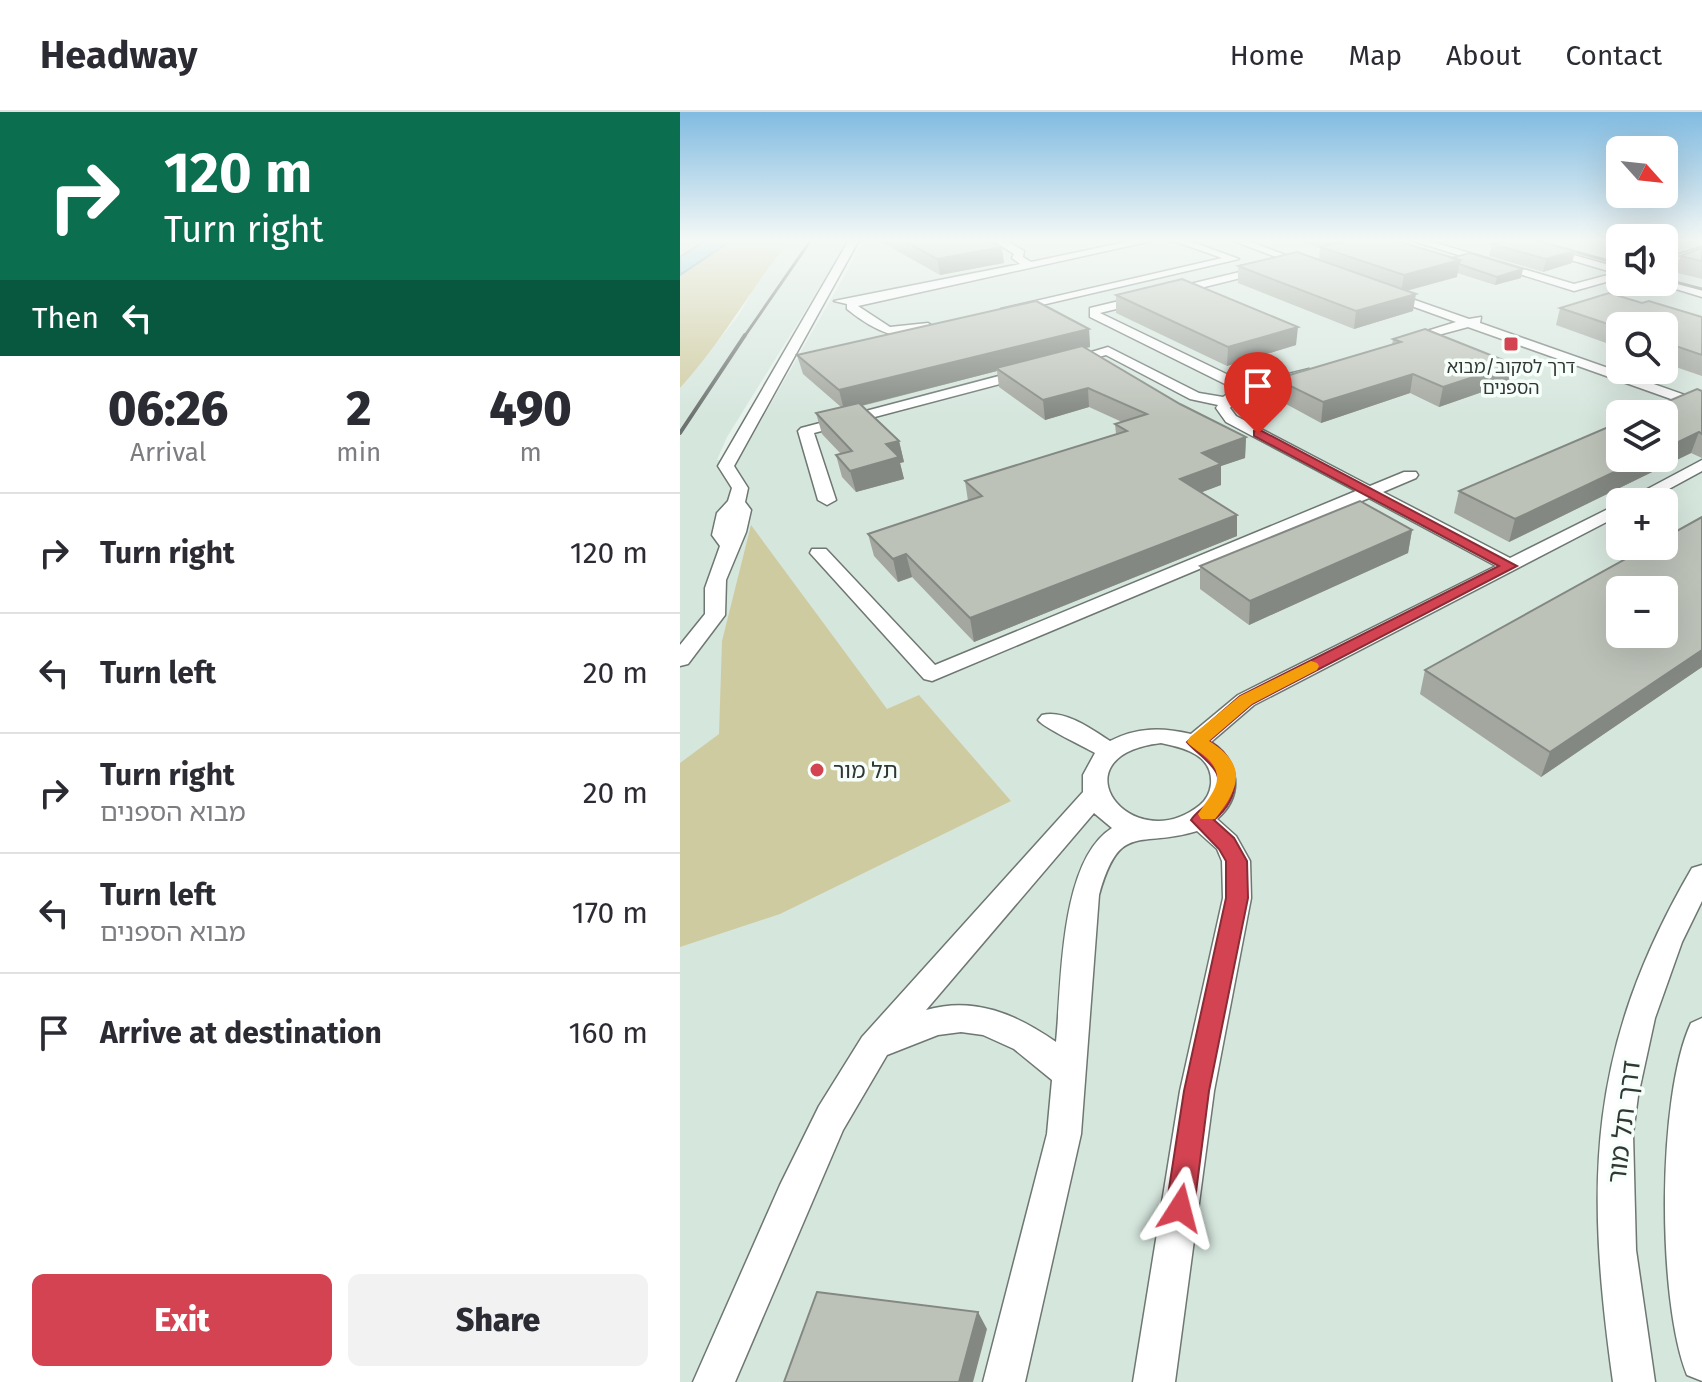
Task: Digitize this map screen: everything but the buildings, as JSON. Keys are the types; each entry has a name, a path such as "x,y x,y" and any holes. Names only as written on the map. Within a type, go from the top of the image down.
{"street":[{"path":"680,659 715,615 714,588 729,546 721,535 726,513 736,502 740,488 726,466 820,299"},
{"path":"818,302 864,299"},
{"path":"997,312 1053,299"},
{"path":"1116,299 1122,302"},
{"path":"1134,299 1096,308 1094,314 1246,389"},
{"path":"1415,299 1702,406"},
{"path":"1423,299 1606,358"},
{"path":"856,301 851,307 883,332 905,332 935,325"},
{"path":"1394,345 1472,322 1606,365"},
{"path":"827,500 806,431 1108,351 1195,396 1225,402"},
{"path":"1320,367 1246,389 1225,402 1223,408 1231,419 1510,566"},
{"path":"1678,383 1702,391"},
{"path":"1660,384 1702,399"},
{"path":"1658,488 1702,465"},
{"path":"819,553 932,674 1410,475"},
{"path":"1196,742 1246,700 1606,515"},
{"path":"1050,720 1079,732 1110,752"},
{"path":"1142,737 1179,737 1196,742 1212,751 1223,764 1227,778 1225,793 1216,808 1201,820 1181,828 1136,828 1117,820 1103,809 1095,795 1095,772 1110,752 1142,737"},
{"path":"714,1382 831,1118 873,1048 1095,795"},
{"path":"1154,1382 1197,1091 1237,898 1236,861 1227,843 1201,820"},
{"path":"1004,1382 1064,1134 1085,895 1094,862 1103,848 1116,837 1136,828"},
{"name":"דרך תל מור","path":"1634,1382 1623,1312 1614,1168 1622,1095 1638,1026 1657,967 1685,903 1702,876"},
{"path":"873,1048 935,1019 986,1021 1018,1033 1069,1073"},
{"path":"1702,1033 1685,1121 1681,1191 1693,1312 1702,1360"}],"shaded area":[{"path":"680,299 746,299 680,388"},
{"path":"748,299 812,299 727,437 717,460 739,459 831,299 1702,299 1702,1382 680,1382 680,388"},
{"path":"751,525 887,709 919,695 1011,801 780,914 680,947 680,763 719,734 722,641"}],"railway":[{"path":"744,337 770,299"},
{"path":"680,433 745,335"}],"slow traffic":[{"path":"1208,814 1216,808 1225,793 1227,778 1223,764 1212,751 1196,742 1246,700 1311,666"}],"place":[{"name":"דרך לסקוב/מבוא הספנים","path":"1511,344"},
{"name":"תל מור","path":"817,770"}],"route":[{"path":"1180,1208 1197,1091 1237,898 1236,861 1227,843 1201,820 1216,808 1225,793 1227,778 1223,764 1212,751 1196,742 1246,700 1510,566 1258,434"}]}
